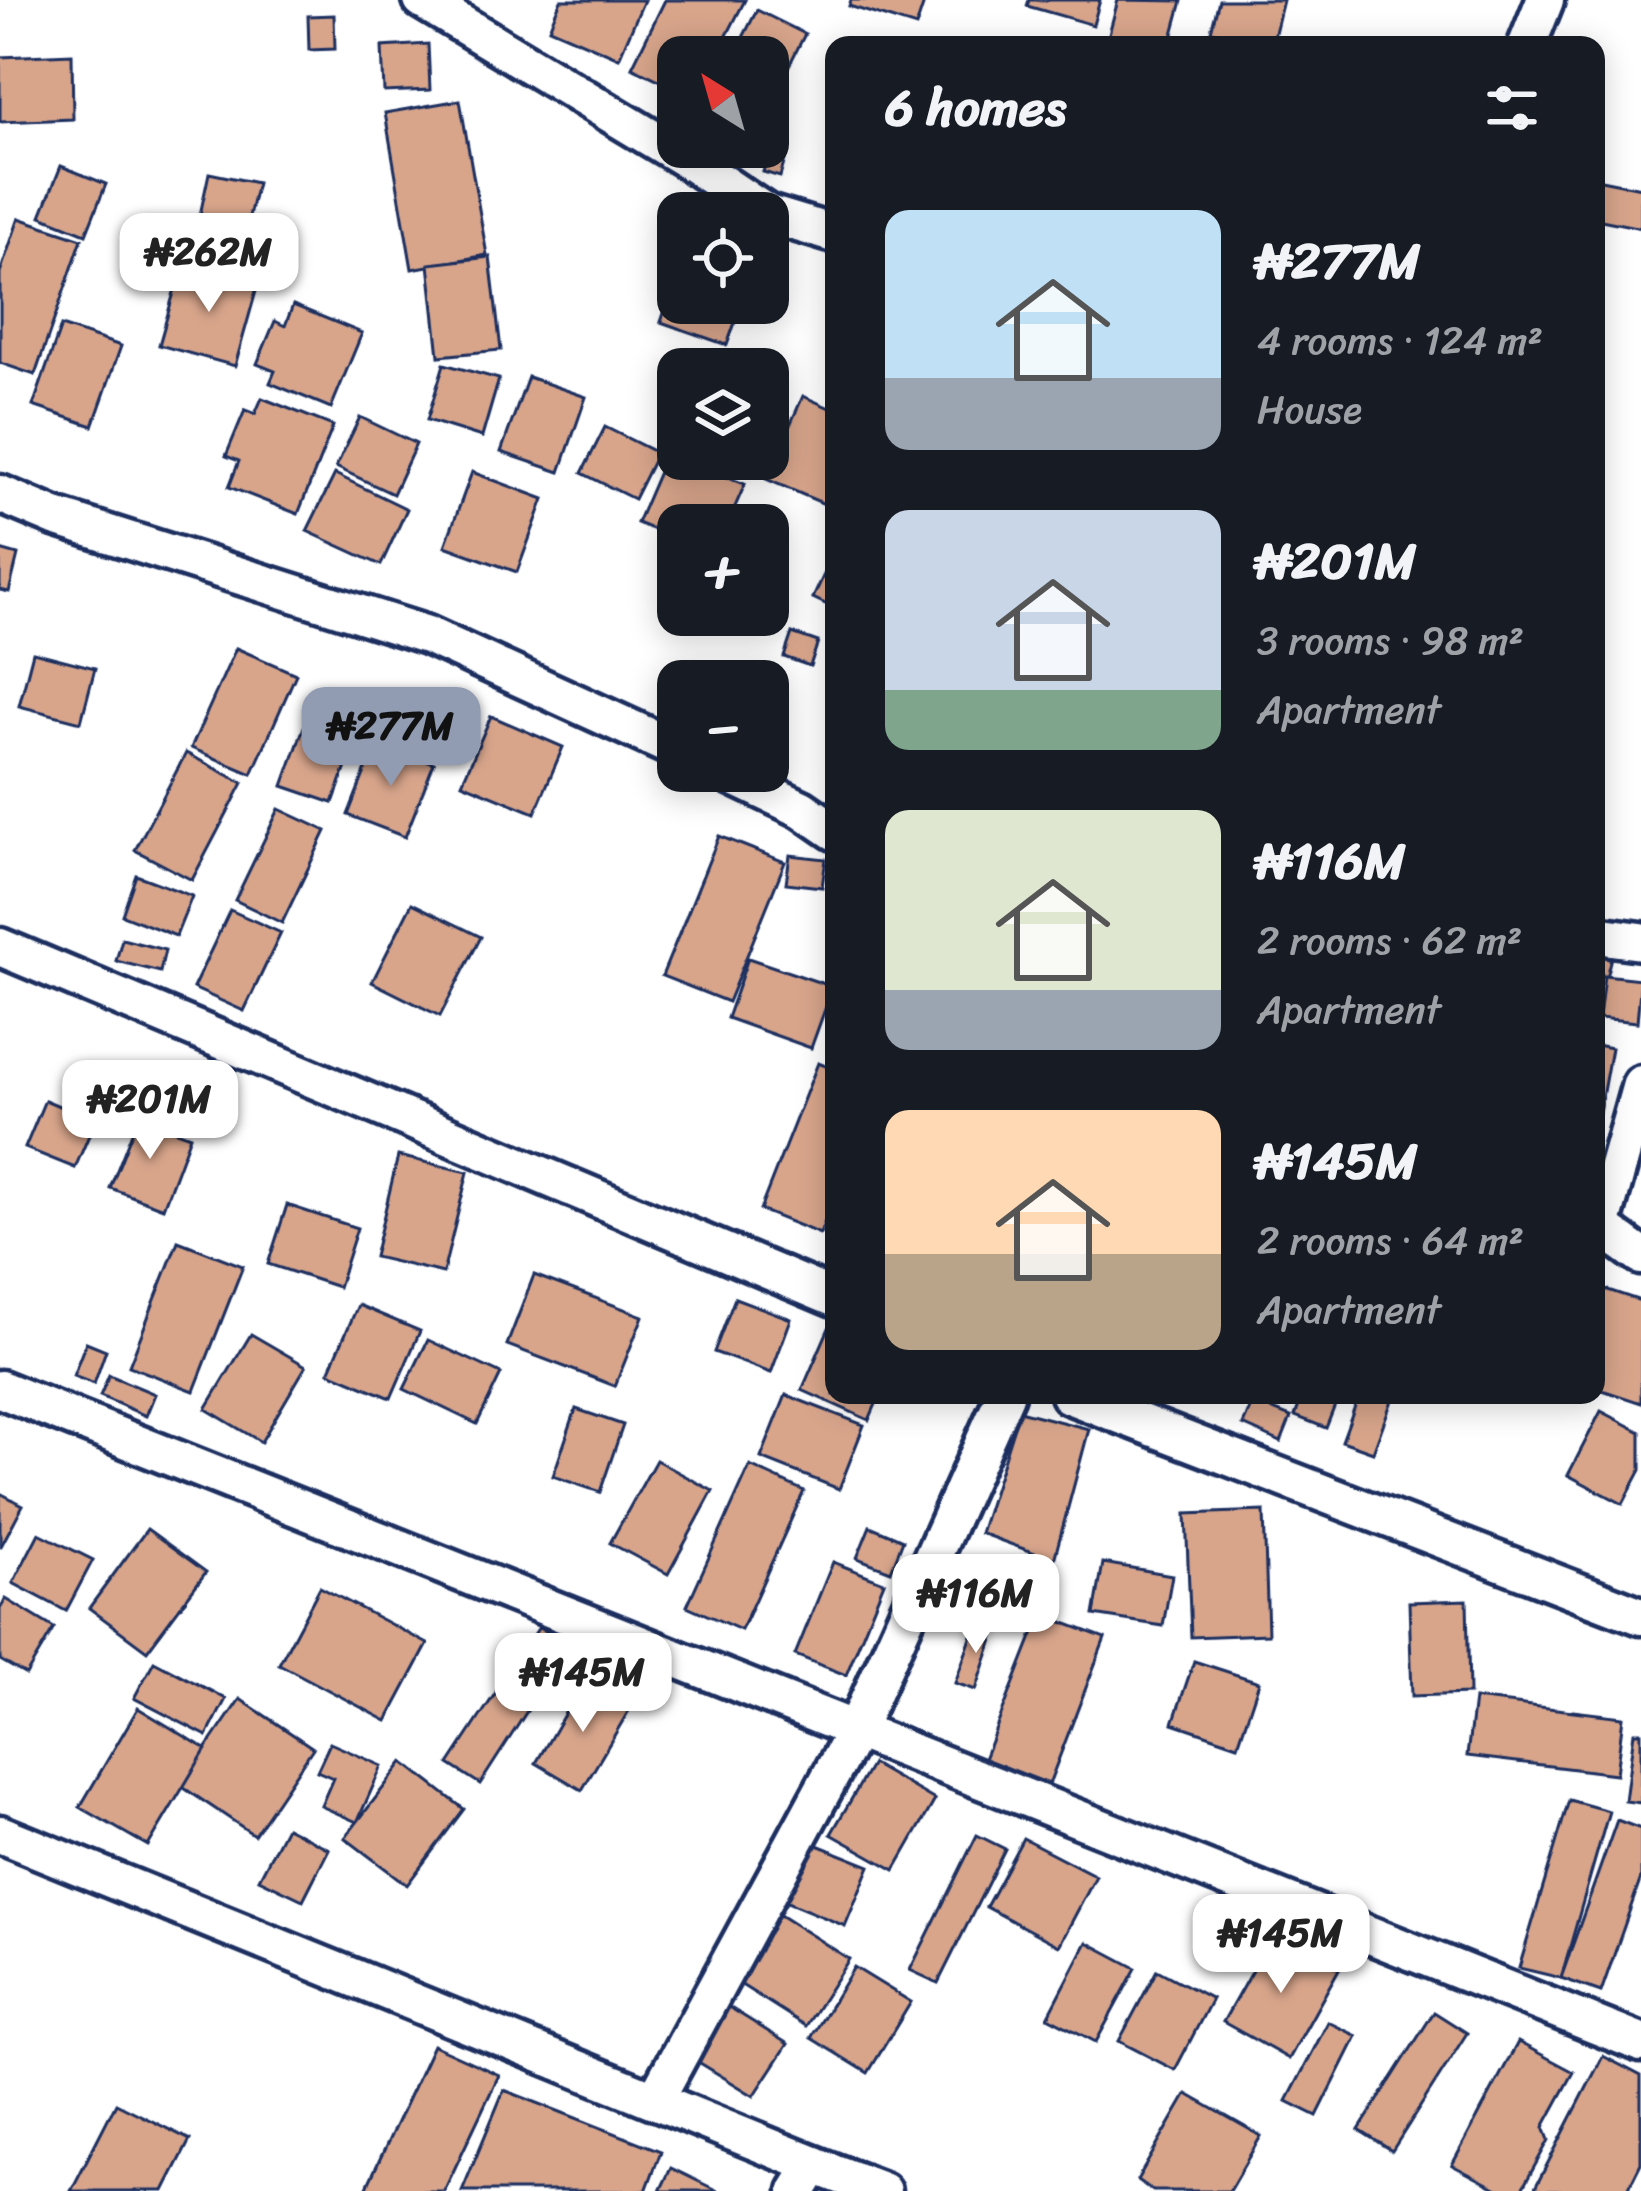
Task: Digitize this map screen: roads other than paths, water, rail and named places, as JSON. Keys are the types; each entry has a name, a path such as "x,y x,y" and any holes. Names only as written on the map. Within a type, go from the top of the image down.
{"street":[{"path":"422,0 735,192"},
{"path":"1531,36 1545,0"},
{"path":"789,221 825,231"},
{"path":"0,494 55,517 427,635 657,740"},
{"path":"766,792 825,825"},
{"path":"1605,935 1641,941"},
{"path":"0,947 825,1294"},
{"path":"1605,1213 1641,1084"},
{"path":"1605,1230 1641,1256"},
{"path":"0,1389 1641,2043"},
{"path":"655,2100 856,1729 1001,1404"},
{"path":"1092,1404 1641,1616"},
{"path":"0,1834 655,2100 806,2178 882,2191"}]}
